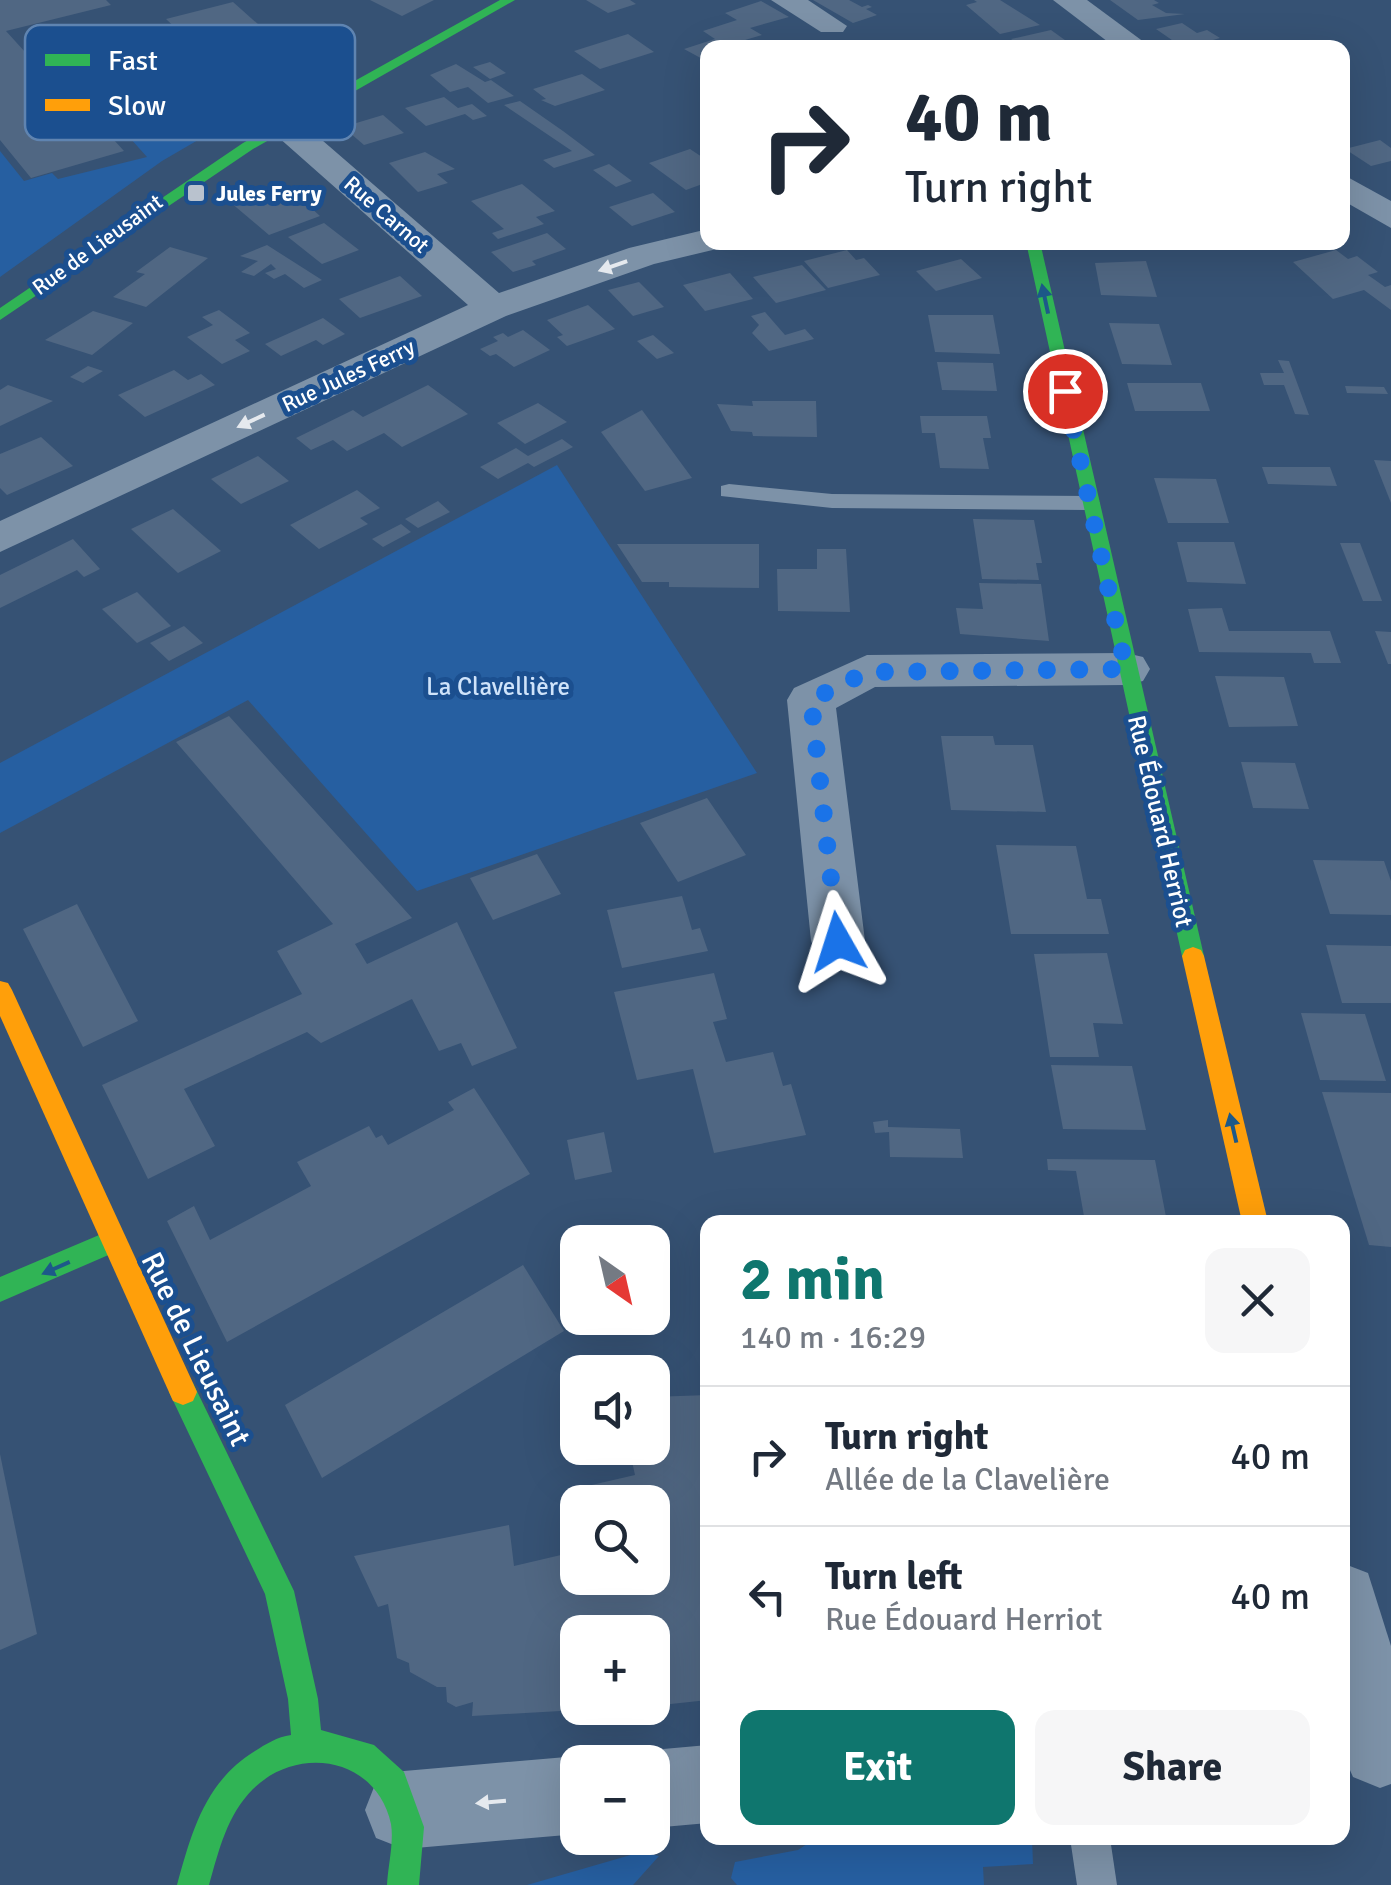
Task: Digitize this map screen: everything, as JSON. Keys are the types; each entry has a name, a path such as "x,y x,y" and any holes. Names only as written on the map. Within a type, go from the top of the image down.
{"main road":[{"name":"Rue de Lieusaint","path":"355,82 509,0"},
{"name":"Rue de Lieusaint","path":"0,315 127,220 252,140"},
{"name":"Rue Édouard Herriot","path":"1035,250 1126,669 1253,1215"},
{"name":"Rue de Lieusaint","path":"0,990 111,1242 279,1591 304,1699 307,1742"},
{"path":"0,1290 111,1242"},
{"path":"193,1885 201,1834 219,1799 244,1771 274,1752 307,1742 339,1745 367,1756 390,1780 404,1810 409,1843 403,1885"}],"street":[{"path":"786,0 832,26"},
{"path":"1068,0 1126,40"},
{"name":"Rue Carnot","path":"301,140 493,308"},
{"path":"1350,189 1391,217"},
{"name":"Rue Jules Ferry","path":"0,538 493,308 642,256 700,242"},
{"path":"838,942 811,700 867,672 1126,669"},
{"path":"1350,1641 1371,1750"},
{"path":"670,1787 700,1785"},
{"path":"404,1810 560,1796"}],"lane":[{"path":"730,491 832,500 1089,503"},
{"path":"1091,1845 1097,1885"}],"green space":[{"path":"132,140 198,140 162,161 0,277 0,151 24,181 52,173 58,179 147,157"},
{"name":"La Clavellière","path":"557,465 757,773 417,891 248,700 0,833 0,763"},
{"path":"806,1845 1032,1845 1033,1864 983,1867 984,1885 737,1885 731,1878 735,1862 798,1850"},
{"path":"631,1855 659,1856 633,1885 527,1885"}],"building":[{"path":"0,0 106,0 111,5 6,31 25,52 25,140 114,140 124,151 31,178 0,140"},
{"path":"370,0 434,0 402,16"},
{"path":"586,0 630,0 636,4 608,13"},
{"path":"813,0 849,0 872,7 866,9 877,15 853,23"},
{"path":"974,0 1000,0 1040,25 1000,34 966,5 977,2"},
{"path":"1110,0 1154,0 1159,3 1152,5 1166,13 1185,14 1138,20"},
{"path":"761,1 789,17 750,28 762,35 745,40 712,40 715,39 703,31 737,20 725,13"},
{"path":"233,2 259,25 172,25 166,19"},
{"path":"1182,23 1197,33 1207,30 1220,38 1172,40 1156,29"},
{"path":"1051,30 1065,40 1012,40"},
{"path":"628,34 654,52 600,69 574,51"},
{"path":"700,44 700,58 684,49"},
{"path":"490,62 506,73 490,79 473,67"},
{"path":"456,64 514,96 488,103 468,87 450,92 430,75"},
{"path":"582,74 605,90 555,106 541,100 546,99 533,89"},
{"path":"444,97 458,108 472,104 487,116 473,120 465,114 426,126 405,108"},
{"path":"520,101 595,155 554,168 543,160 572,151 504,105"},
{"path":"383,115 404,133 364,145 355,137 355,123"},
{"path":"1380,140 1391,148 1391,161 1371,166 1350,152 1350,148"},
{"path":"690,149 700,156 700,185 686,190 649,163"},
{"path":"425,152 455,169 437,174 448,183 418,192 389,163"},
{"path":"609,164 632,181 616,187 593,170"},
{"path":"522,184 555,211 536,217 544,224 498,239 492,233 504,229 471,201"},
{"path":"271,187 289,201 299,197 320,216 269,235 230,202"},
{"path":"653,193 675,212 632,226 609,207"},
{"path":"324,223 359,250 322,264 288,237"},
{"path":"547,233 566,249 532,261 536,265 513,272 491,252"},
{"path":"267,245 322,280 304,288 285,274 274,279 265,273 276,269 271,264 254,276 241,272 258,261 240,256"},
{"path":"170,247 208,258 146,307 113,297 145,274 136,272"},
{"path":"847,250 856,260 864,258 880,275 828,288 804,261"},
{"path":"1336,250 1348,259 1357,256 1378,272 1368,275 1385,287 1391,285 1391,310 1364,290 1333,299 1293,262"},
{"path":"961,259 982,278 936,291 916,271"},
{"path":"1146,261 1157,297 1101,295 1095,263"},
{"path":"802,265 826,290 776,303 753,277"},
{"path":"730,273 753,299 705,311 683,285"},
{"path":"400,276 422,296 360,318 339,299"},
{"path":"639,282 664,307 633,316 608,290"},
{"path":"588,305 615,329 567,346 557,337 563,335 547,320"},
{"path":"219,310 250,333 235,340 250,351 222,364 187,337 213,325 202,317"},
{"path":"93,311 133,323 92,355 45,340"},
{"path":"765,312 785,335 805,329 814,339 769,351 752,333 759,325 751,316"},
{"path":"928,315 993,315 1000,354 935,352"},
{"path":"323,318 345,334 323,345 316,340 281,356 265,344"},
{"path":"1109,323 1159,324 1172,365 1122,364"},
{"path":"523,330 550,350 514,367 496,354 490,356 480,349 498,341 493,337 503,333 508,337"},
{"path":"653,335 674,353 657,359 637,341"},
{"path":"1278,360 1289,361 1309,415 1295,414 1284,385 1264,385 1260,373 1284,373"},
{"path":"937,362 993,363 997,391 942,390"},
{"path":"88,366 103,371 83,383 70,377"},
{"path":"174,370 188,380 201,374 215,385 145,417 118,395"},
{"path":"1127,383 1201,383 1210,411 1135,411"},
{"path":"8,385 53,401 0,426 0,390"},
{"path":"428,385 468,414 402,447 384,433 347,451 333,440 311,450 296,438 353,410 363,417"},
{"path":"1345,386 1384,387 1388,394 1347,393"},
{"path":"752,401 816,401 817,437 753,436 752,432 731,431 717,404 753,406"},
{"path":"538,403 567,422 525,444 497,423"},
{"path":"642,410 692,478 645,491 601,432"},
{"path":"920,416 987,416 991,438 983,438 989,469 940,468 935,433 922,433"},
{"path":"41,437 73,466 7,495 0,488 0,454"},
{"path":"562,439 573,447 534,467 528,463 498,479 480,467 516,448 528,456"},
{"path":"258,456 289,481 241,504 211,479"},
{"path":"1374,460 1391,461 1391,503"},
{"path":"1262,467 1330,467 1337,486 1268,484"},
{"path":"1154,478 1216,479 1229,523 1168,523"},
{"path":"357,490 380,508 360,518 368,524 319,549 290,525"},
{"path":"438,501 450,512 418,528 405,519"},
{"path":"173,509 221,551 178,573 131,529"},
{"path":"973,519 1034,520 1042,563 1036,563 1039,580 982,579"},
{"path":"401,524 411,532 383,547 372,539"},
{"path":"73,539 100,569 84,577 77,570 0,608 0,575"},
{"path":"1177,542 1234,542 1246,584 1187,582"},
{"path":"1340,543 1360,543 1382,601 1363,601"},
{"path":"617,544 759,544 759,588 669,587 669,582 642,582"},
{"path":"817,549 846,549 850,612 778,611 777,569 817,569"},
{"path":"979,583 1041,584 1049,641 960,634 956,608 983,609"},
{"path":"137,592 171,626 137,643 102,609"},
{"path":"1222,608 1229,631 1330,631 1341,663 1314,663 1311,653 1199,652 1188,609"},
{"path":"184,626 203,643 169,661 150,643"},
{"path":"1375,631 1391,632 1391,664 1388,664"},
{"path":"1215,676 1284,677 1298,726 1229,727"},
{"path":"229,716 412,918 355,944 367,964 457,922 517,1048 472,1066 461,1043 439,1051 412,999 321,1043 307,1032 184,1089 215,1146 148,1179 102,1085 302,994 277,951 333,924 176,742"},
{"path":"941,736 993,736 995,745 1033,745 1046,812 951,810"},
{"path":"1241,762 1295,763 1309,809 1253,808"},
{"path":"707,798 746,855 678,882 640,823"},
{"path":"996,845 1076,846 1087,899 1101,899 1109,934 1011,934"},
{"path":"537,854 561,894 493,920 470,878"},
{"path":"1313,860 1384,861 1391,881 1391,915 1330,914"},
{"path":"682,896 692,930 700,928 708,951 622,968 607,910"},
{"path":"77,904 138,1021 83,1047 23,929"},
{"path":"1326,945 1391,946 1391,1003 1342,1003"},
{"path":"1107,953 1123,1024 1093,1023 1099,1057 1050,1057 1034,954"},
{"path":"714,973 727,1019 713,1022 726,1062 773,1052 783,1086 791,1084 806,1135 714,1153 693,1069 637,1080 614,992"},
{"path":"1301,1013 1365,1014 1386,1081 1320,1080"},
{"path":"1051,1065 1132,1066 1146,1130 1063,1129"},
{"path":"474,1088 530,1174 227,1342 167,1221 194,1206 210,1240 311,1186 297,1162 369,1126 376,1138 382,1135 388,1145 454,1110 448,1102"},
{"path":"1322,1092 1391,1093 1391,1247 1369,1245"},
{"path":"888,1120 888,1127 960,1129 963,1158 890,1157 889,1132 875,1133 873,1122"},
{"path":"604,1132 612,1172 575,1180 567,1140"},
{"path":"1047,1159 1155,1160 1166,1215 1084,1215 1076,1171 1048,1170"},
{"path":"523,1265 560,1325 560,1333 322,1478 285,1405"},
{"path":"700,1395 700,1701 670,1704 670,1615 560,1615 560,1711 472,1716 473,1702 456,1707 447,1702 446,1687 437,1687 410,1672 409,1663 397,1658 388,1604 378,1607 354,1556 509,1525 514,1566 560,1555 560,1595 670,1595 670,1485 592,1485 635,1475 633,1465 670,1465 670,1396"},
{"path":"0,1454 37,1634 0,1650"}],"traffic: fast":[{"path":"355,86 509,0"},
{"path":"0,315 259,140"},
{"path":"1035,250 1193,956"},
{"path":"0,1290 111,1242"},
{"path":"183,1392 279,1591 303,1699 307,1742"},
{"path":"193,1885 211,1821 243,1777 282,1752 324,1745 362,1756 392,1783 408,1827 403,1885"}],"traffic: slow":[{"path":"1193,956 1253,1215"},
{"path":"0,990 183,1392"}],"place":[{"name":"Jules Ferry","path":"196,193"}],"route":[{"path":"838,942 811,700 867,672 1126,669 1065,391"}]}
